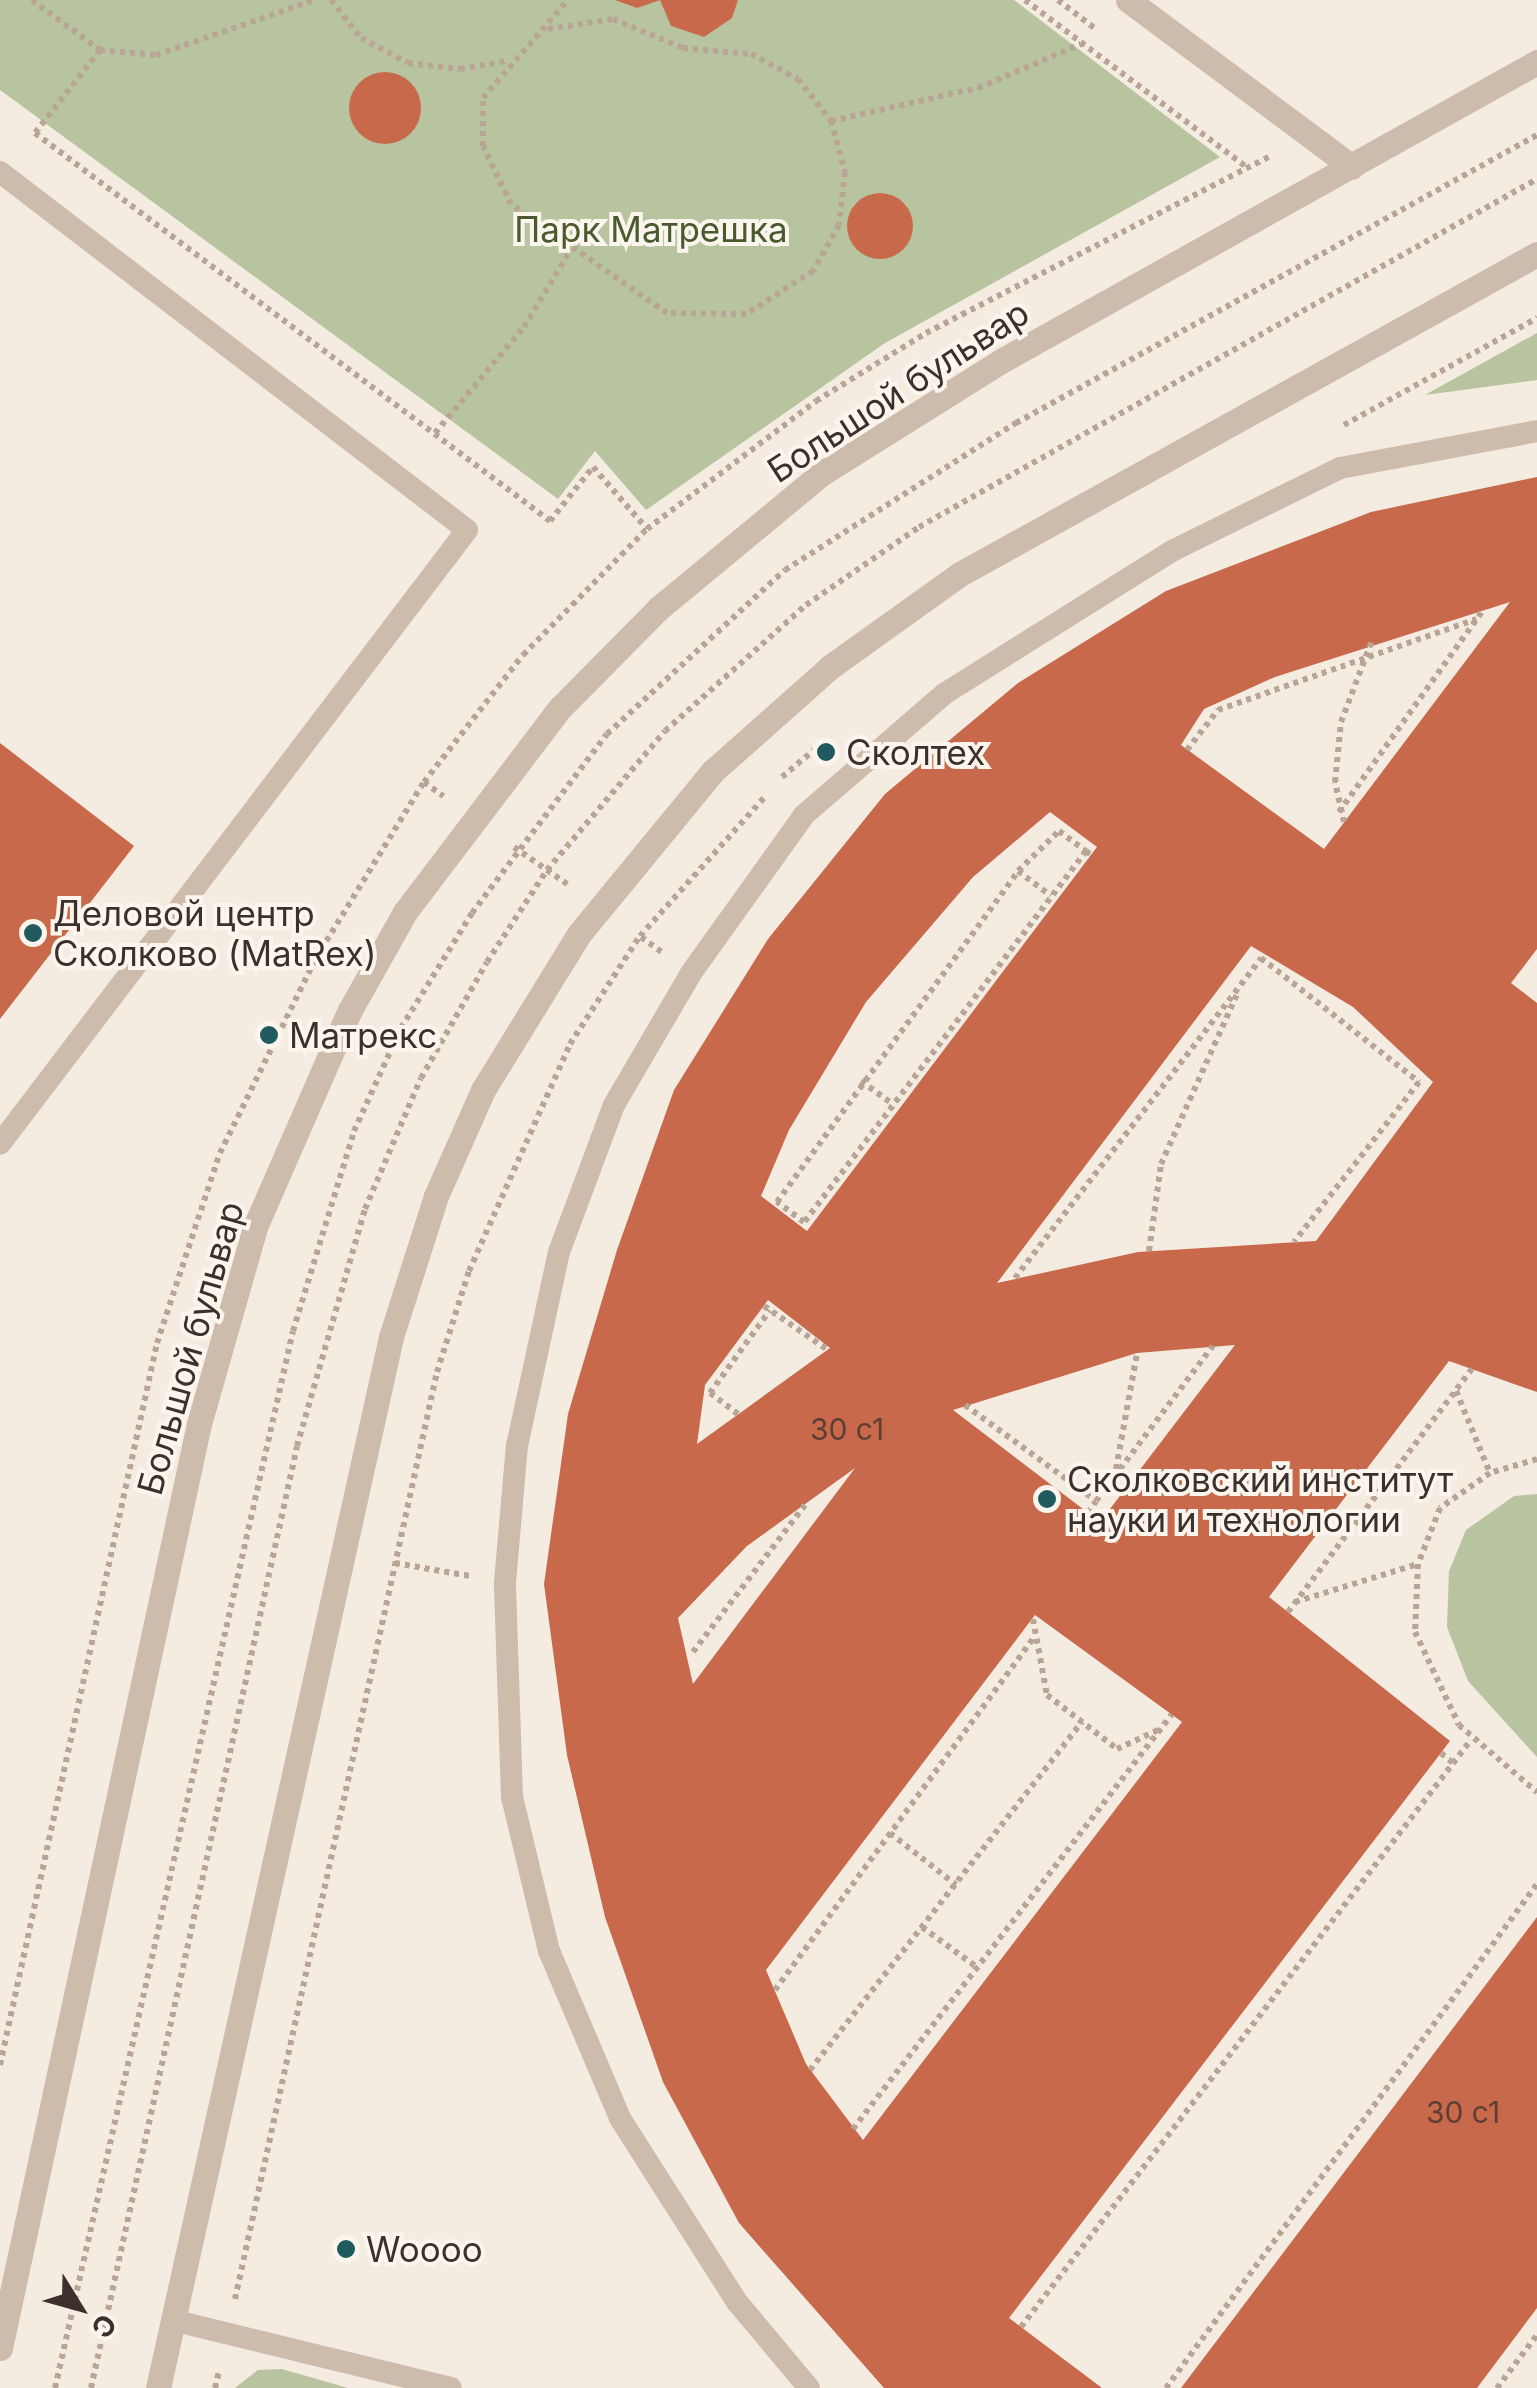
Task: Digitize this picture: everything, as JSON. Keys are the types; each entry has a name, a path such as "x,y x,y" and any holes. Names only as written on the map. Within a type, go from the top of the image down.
{"street":[{"path":"1128,0 1308,138 1352,167"},
{"name":"Большой бульвар","path":"0,2348 199,1424 255,1227 350,1010 472,817 560,708 658,608 821,474 1537,62"},
{"path":"158,2388 391,1337 436,1196 483,1090 600,907 758,729 960,574 1537,254"}],"lane":[{"path":"0,172 467,530 0,1144"},
{"path":"809,2388 737,2302 620,2118 549,1950 512,1797 506,1582 517,1446 554,1271 614,1106 691,973 804,815 944,694 1076,607 1340,468 1537,432"},
{"path":"172,2320 228,2329 452,2388"}],"path":[{"path":"32,0 100,50 156,55 315,0"},
{"path":"331,0 362,38 408,63 460,69 508,61"},
{"path":"548,30 613,18 683,48 751,54 798,79 831,121 845,172 839,225 813,271 772,305 720,319 667,313 570,252 511,204 490,168 483,98 508,61 548,30 568,0"},
{"path":"1024,0 1247,167"},
{"path":"831,121 978,88 1082,43"},
{"path":"100,50 35,132 550,521 593,467 647,529"},
{"path":"0,2065 157,1342 220,1152 316,958 424,782 523,656 647,529 816,400 926,334 1308,138"},
{"path":"435,434 524,328 570,252"},
{"path":"1336,429 1537,318"},
{"path":"1339,812 1484,609"},
{"path":"1187,750 1218,710 1289,676 1370,647 1476,619"},
{"path":"1344,822 1339,812 1341,722 1370,647"},
{"path":"215,2388 396,1563 469,1270 570,1044 640,936 791,767 834,733"},
{"path":"424,782 691,973"},
{"path":"1060,831 1089,853 1051,896 802,1224 777,1202 861,1081 1018,871 1060,831"},
{"path":"1018,871 1051,896"},
{"path":"1015,1278 1261,958 1419,1082 1294,1242"},
{"path":"1149,1251 1161,1164 1246,976"},
{"path":"861,1081 894,1104"},
{"path":"738,1414 710,1393 767,1308 828,1350"},
{"path":"1088,1512 1213,1346"},
{"path":"1115,1476 1137,1353"},
{"path":"1288,1612 1472,1369"},
{"path":"1456,1391 1490,1473"},
{"path":"965,1406 1096,1501"},
{"path":"1537,1458 1490,1473 1440,1508 1418,1564 1415,1632 1440,1697 1471,1740 1537,1792"},
{"path":"693,1652 804,1504"},
{"path":"396,1563 435,1570"},
{"path":"1295,1602 1418,1564"},
{"path":"1032,1618 1047,1695 1117,1749 1162,1728"},
{"path":"775,1990 1034,1637"},
{"path":"853,2129 1172,1714"},
{"path":"810,2070 1082,1722"},
{"path":"1021,2327 1471,1740"},
{"path":"1441,1754 1452,1763"},
{"path":"890,1833 956,1884"},
{"path":"1166,2388 1537,1884"},
{"path":"922,1927 978,1968"},
{"path":"1497,2388 1537,2335"}],"green space":[{"name":"Парк Матрешка","path":"0,0 1014,0 1220,157 885,343 646,510 595,451 558,499 0,90"},
{"path":"1537,333 1537,380 1425,395"},
{"path":"1537,1494 1537,1757 1468,1681 1447,1627 1449,1571 1466,1530 1514,1496"},
{"path":"282,2369 348,2388 235,2388 258,2370"}],"building":[{"path":"615,0 660,0 637,8"},
{"path":"660,0 738,0 732,18 704,37 671,26"},
{"path":"385,72 410,83 421,108 410,133 385,144 360,133 349,108 360,83"},
{"path":"880,193 903,203 913,226 903,249 880,259 857,249 847,226 857,203"},
{"name":"Сколковский институт науки и технологии","path":"1537,477 1537,949 1511,983 1537,1003 1537,1392 1449,1361 1269,1597 1450,1741 1009,2318 1102,2388 884,2388 739,2223 663,2082 605,1917 567,1755 544,1584 568,1414 617,1250 674,1090 768,939 885,794 1018,683 1166,591 1371,512","holes":["1510,602 1324,849 1181,745 1204,709 1275,677","1050,812 1097,847 807,1231 761,1196 789,1130 866,1002 973,877","1251,946 1353,1007 1433,1082 1316,1241 1138,1252 997,1283","768,1300 830,1348 697,1444 705,1385","1235,1345 1100,1522 953,1410 1137,1353","855,1468 693,1684 678,1618 747,1546","1035,1615 1182,1722 863,2140 806,2064 766,1970"]},
{"name":"Деловой центр Сколково (MatRex)","path":"0,743 134,846 0,1019"},
{"path":"1537,1917 1537,2308 1477,2388 1181,2388"}],"place":[{"name":"Сколтех","path":"826,752"},
{"name":"Деловой центр Сколково (MatRex)","path":"33,933"},
{"name":"Матрекс","path":"269,1035"},
{"name":"Сколковский институт науки и технологии","path":"1047,1499"},
{"name":"Woooo","path":"346,2249"}]}
